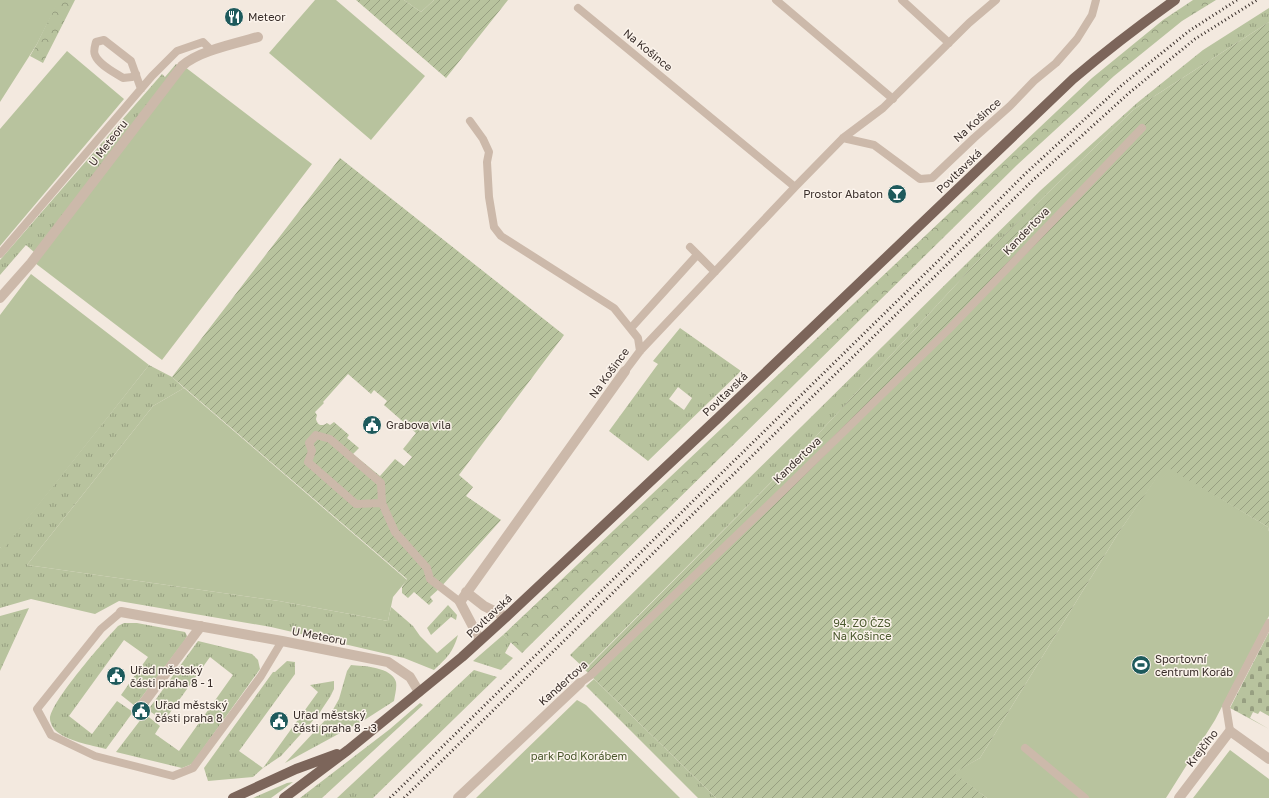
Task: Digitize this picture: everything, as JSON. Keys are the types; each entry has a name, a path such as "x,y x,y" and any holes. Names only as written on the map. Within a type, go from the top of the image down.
{"main road":[{"name":"Povltavská","path":"284,798 348,750 420,692 506,617 718,418 1074,79 1101,55 1175,0"},
{"path":"234,798 296,769 348,750"}],"street":[{"name":"U Meteoru","path":"0,298 31,263 182,66 191,59 258,37"},
{"name":"Na Košince","path":"460,602 625,371"},
{"path":"466,592 484,606 506,617"},
{"path":"460,602 480,640"},
{"name":"U Meteoru","path":"121,612 388,662 410,677 420,692"},
{"path":"142,705 201,626"},
{"name":"Kandertova","path":"458,798 580,683"},
{"path":"1230,731 1269,759"},
{"name":"Krejčího","path":"1179,798 1230,731"}],"lane":[{"path":"776,0 893,99"},
{"path":"902,0 949,43"},
{"name":"Na Košince","path":"625,371 640,351 843,138 893,99 969,23 996,0"},
{"name":"Na Košince","path":"843,138 874,145 920,179 932,178 1010,106 1034,81 1056,63 1077,39 1092,15 1096,0"},
{"name":"Na Košince","path":"578,8 795,187"},
{"path":"136,74 132,77 123,78 103,64 95,55 94,50 96,42 104,40 131,61 136,74 141,89"},
{"path":"0,254 141,89 177,50 203,42 212,51"},
{"path":"470,121 483,139 489,152 487,162 489,197 494,227 501,236 614,308 638,338 640,351"},
{"name":"Kandertova","path":"580,683 591,675 781,493 950,328 1142,128"},
{"path":"690,247 715,272"},
{"path":"631,328 697,255"},
{"path":"382,503 356,504 308,462 312,451 309,443 316,435 330,439 381,483 382,503 395,532 427,568 430,580 460,602"},
{"path":"121,612 101,629 37,709 51,735 95,756 173,776 193,768 261,676 282,641"},
{"name":"Krejčího","path":"1230,731 1226,706 1269,623"},
{"path":"1025,748 1085,798"}],"green space":[{"path":"0,0 59,0 37,44 0,102"},
{"path":"58,0 75,0 43,63 30,56"},
{"path":"315,0 336,0 425,76 371,140 269,53"},
{"path":"356,0 404,0 421,12 434,0 508,0 446,78"},
{"path":"404,0 434,0 421,12"},
{"path":"1193,0 1216,0 1182,21 1114,76 1017,165 522,653 503,635 1092,78 1163,20"},
{"path":"1269,8 1269,22 1133,110 975,264 807,446 585,669 570,655 1041,190 1137,103 1203,50"},
{"name":"94. ZO ČZS Na Košince","path":"1269,22 1269,532 1268,527 1165,466 1119,532 980,758 954,773 987,798 716,798 585,670 807,446 975,264 1133,110"},
{"path":"67,51 124,99 0,246 0,129"},
{"path":"176,64 179,66 34,252 26,245 0,275 0,260 162,74 165,77"},
{"path":"185,67 312,164 162,360 35,263"},
{"path":"340,158 564,335 459,475 473,487 466,496 501,520 440,588 430,597 433,601 429,605 414,592 408,598 402,593 402,587 407,579 172,377","holes":["348,374 371,394 374,390 387,401 384,405 416,433 403,449 412,457 404,466 395,459 380,476 353,454 359,448 347,438 349,435 334,422 330,425 327,423 323,425 319,424 316,419 317,415 315,412"]},
{"path":"31,274 149,365 3,550 0,547 0,315"},
{"path":"680,328 741,371 648,461 609,431 658,364 653,361","holes":["678,387 692,398 684,410 669,399"]},
{"path":"149,365 172,377 184,388 153,406 27,565 279,601 388,621 391,607 413,626 420,636 437,653 458,635 452,650 439,666 434,670 404,658 271,627 119,601 95,614 31,599 0,608 0,547 3,549"},
{"path":"184,388 407,580 393,597 388,621 279,601 27,565 153,406"},
{"name":"Sportovní centrum Koráb","path":"1165,465 1268,527 1269,532 1269,616 1215,720 1166,798 987,798 953,773 980,758 1119,532"},
{"path":"448,605 457,615 456,620 451,617 431,635 427,628"},
{"path":"29,608 0,671 0,616"},
{"path":"124,623 137,623 185,632 187,636 135,706 121,695 148,657 124,640 69,716 92,734 117,701 133,712 106,749 79,742 60,734 52,725 50,719 52,711 68,686 91,657 118,626"},
{"path":"1269,632 1269,716 1260,711 1258,714 1253,712 1250,718 1269,729 1230,708"},
{"path":"503,635 511,642 505,653 513,658 501,670 473,661"},
{"path":"198,641 252,654 258,660 260,669 192,764 182,768 116,752 145,714 160,726 155,734 179,751 233,675 210,657 164,721 148,710"},
{"path":"287,661 295,662 295,674 239,751 263,768 253,777 208,781 204,768 273,672 275,672"},
{"path":"351,665 376,668 389,673 396,682 394,701 366,719 285,763 330,715 339,699 347,671"},
{"path":"474,670 497,677 373,798 337,798"},
{"path":"594,679 716,798 698,798 586,686"},
{"path":"334,681 334,689 318,715 281,756 263,768 318,692 310,685"},
{"name":"park Pod Korábem","path":"577,700 586,705 680,798 476,798"},
{"path":"420,703 423,705 322,798 300,798 390,729"},
{"path":"1230,750 1269,779 1269,798 1193,798"},
{"path":"293,782 271,798 253,798 287,783"}],"railway":[{"path":"390,798 1025,174 1122,85 1189,31 1237,0"},
{"path":"404,798 1032,181 1129,93 1195,39 1257,0"}],"place":[{"name":"Meteor","path":"234,17"},
{"name":"Prostor Abaton","path":"897,194"},
{"name":"Grabova vila","path":"372,425"},
{"name":"Sportovní centrum Koráb","path":"1141,665"},
{"name":"Uřad městský části praha 8 - 1","path":"116,676"},
{"name":"Uřad městský části praha 8","path":"141,711"},
{"name":"Uřad městský části praha 8 - 3","path":"279,721"}]}
